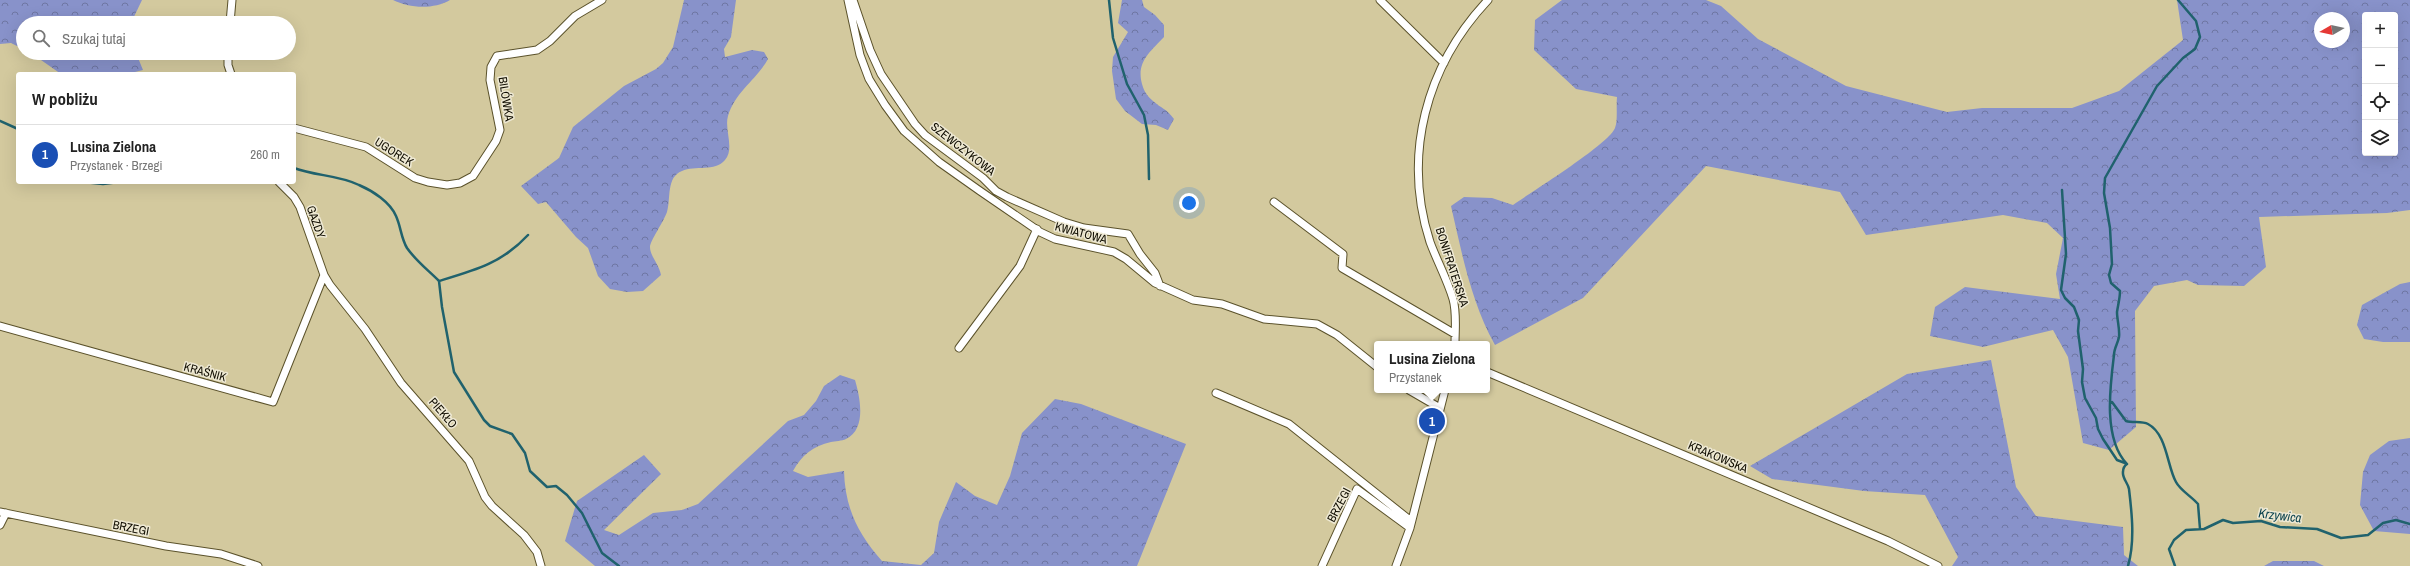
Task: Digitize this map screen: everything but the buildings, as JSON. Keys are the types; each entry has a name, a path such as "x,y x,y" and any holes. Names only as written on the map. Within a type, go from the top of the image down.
{"street":[{"path":"231,16 232,0"},
{"name":"BILÓWKA","path":"460,183 473,176 496,141 500,130 490,80 491,67 497,56 537,50 550,40 575,16 602,0"},
{"name":"KWIATOWA","path":"848,0 860,55 869,79 904,131 939,162 1037,229 1055,238 1114,252 1126,259 1160,286 1193,300 1222,304 1264,319 1317,324 1337,335 1374,365"},
{"name":"SZEWCZYKOWA","path":"853,0 870,50 881,74 915,124 926,135 983,178 996,191 1007,197 1064,222 1084,228 1128,234 1140,254 1155,273 1160,286"},
{"path":"1380,0 1444,63"},
{"name":"BONIFRATERSKA","path":"1455,341 1456,317 1454,300 1430,242 1417,168 1426,106 1444,63 1488,0"},
{"path":"228,60 230,72"},
{"name":"UGOREK","path":"296,129 366,147 415,178 447,185 460,183"},
{"name":"GAZDY","path":"281,184 294,197 300,207 324,275"},
{"path":"1274,202 1343,254 1342,268 1455,334"},
{"path":"959,348 1020,266 1037,229"},
{"name":"KRAŚNIK","path":"0,326 273,402 324,275"},
{"name":"PIEKŁO","path":"324,275 365,329 401,382 469,461 485,497 492,506 524,535 537,552 541,566"},
{"name":"KRAKOWSKA","path":"1490,373 1880,538 1938,566"},
{"path":"1216,393 1289,424 1410,525"},
{"path":"1414,393 1440,408"},
{"path":"1396,566 1410,525 1444,393"},
{"name":"BRZEGI","path":"1322,566 1357,489 1410,525"},
{"path":"0,525 3,513"},
{"name":"BRZEGI","path":"3,513 166,546 221,554 258,566"}],"green space":[{"path":"0,0 142,0 134,16 16,16 16,46 11,43 0,44"},
{"path":"393,0 450,0 429,7 421,7 406,5"},
{"path":"684,0 736,0 731,37 724,49 725,57 752,50 764,52 768,59 731,107 727,121 729,150 725,160 716,166 687,169 677,174 673,178 667,212 652,240 650,247 651,254 661,275 643,291 627,292 610,289 598,276 588,248 576,237 546,202 538,204 521,186 559,158 573,127 624,86 656,69 663,63 673,47"},
{"path":"1122,0 1142,0 1144,7 1155,15 1164,25 1164,37 1149,53 1143,63 1141,76 1143,87 1147,95 1174,119 1168,130 1156,125 1142,124 1125,111 1116,99 1112,71 1113,57 1128,32 1118,23"},
{"path":"1562,0 1706,0 1721,6 1758,39 1846,86 1947,112 1982,108 2072,108 2119,91 2183,40 2177,0 2410,0 2410,210 2387,213 2259,217 2266,267 2244,286 2198,285 2187,280 2154,286 2135,311 2136,427 2109,450 2083,443 2068,357 2053,330 1983,347 1930,336 1935,307 1965,287 2060,299 2056,274 2063,238 2047,223 2003,215 1866,235 1840,192 1706,166 1583,298 1495,345 1473,295 1463,260 1451,206 1464,197 1492,198 1513,205 1599,145 1615,128 1616,121 1617,97 1576,89 1534,50 1535,20"},
{"path":"41,60 139,60 143,70 135,72 58,72"},
{"path":"2410,282 2410,342 2383,342 2364,339 2357,325 2362,305 2400,284"},
{"path":"1991,360 2016,487 2036,516 2123,527 2124,555 2138,566 1952,566 1958,557 1925,495 1864,491 1772,479 1750,466 1907,374"},
{"path":"840,375 855,380 860,404 857,428 853,434 846,439 825,444 813,449 800,460 793,471 808,477 844,471 847,497 854,520 866,541 882,561 921,565 934,553 939,522 956,482 975,496 997,505 1010,476 1022,433 1055,399 1081,404 1186,444 1137,566 595,566 565,541 577,501 644,455 661,474 604,530 619,535 653,513 682,510 698,504 788,421 804,415 816,401 824,386"},
{"path":"2410,438 2410,534 2374,531 2360,505 2363,472 2370,455 2389,441"},
{"path":"2273,561 2314,561 2324,566 2264,566"}],"waterway":[{"path":"1109,0 1113,38 1127,84 1144,115 1148,135 1149,179"},
{"path":"2127,464 2119,453 2114,441 2111,427 2110,397 2114,352 2119,337 2117,312 2120,291 2111,283 2109,275 2112,264 2110,228 2104,193 2105,178 2157,86 2183,58 2195,49 2200,37 2196,21 2178,0"},
{"path":"0,121 16,128"},
{"path":"296,169 310,173 335,177 364,187 390,206 396,216 407,248 439,281 442,307 454,372 484,420 490,426 512,434 525,453 530,471 547,487 556,486 567,495 582,513 602,553 619,566"},
{"path":"2062,190 2066,254 2061,290 2065,298 2074,307 2079,320 2078,331 2083,369 2082,382 2085,398 2096,418 2098,429 2103,439 2117,460 2125,463"},
{"path":"439,281 477,269 498,259 518,245 528,235"},
{"path":"2112,402 2126,421 2148,424 2159,435 2176,482 2180,488 2198,504 2200,529"},
{"path":"2127,464 2123,468 2123,474 2129,489 2132,528 2132,547 2128,566"},
{"name":"Krzywica","path":"2175,566 2169,549 2174,540 2186,530 2204,529 2223,520 2233,523 2261,521 2280,527 2317,529 2341,538 2368,535 2383,523 2396,520 2410,524"}],"place":[{"name":"Lusina Zielona","path":"1432,421"}]}
